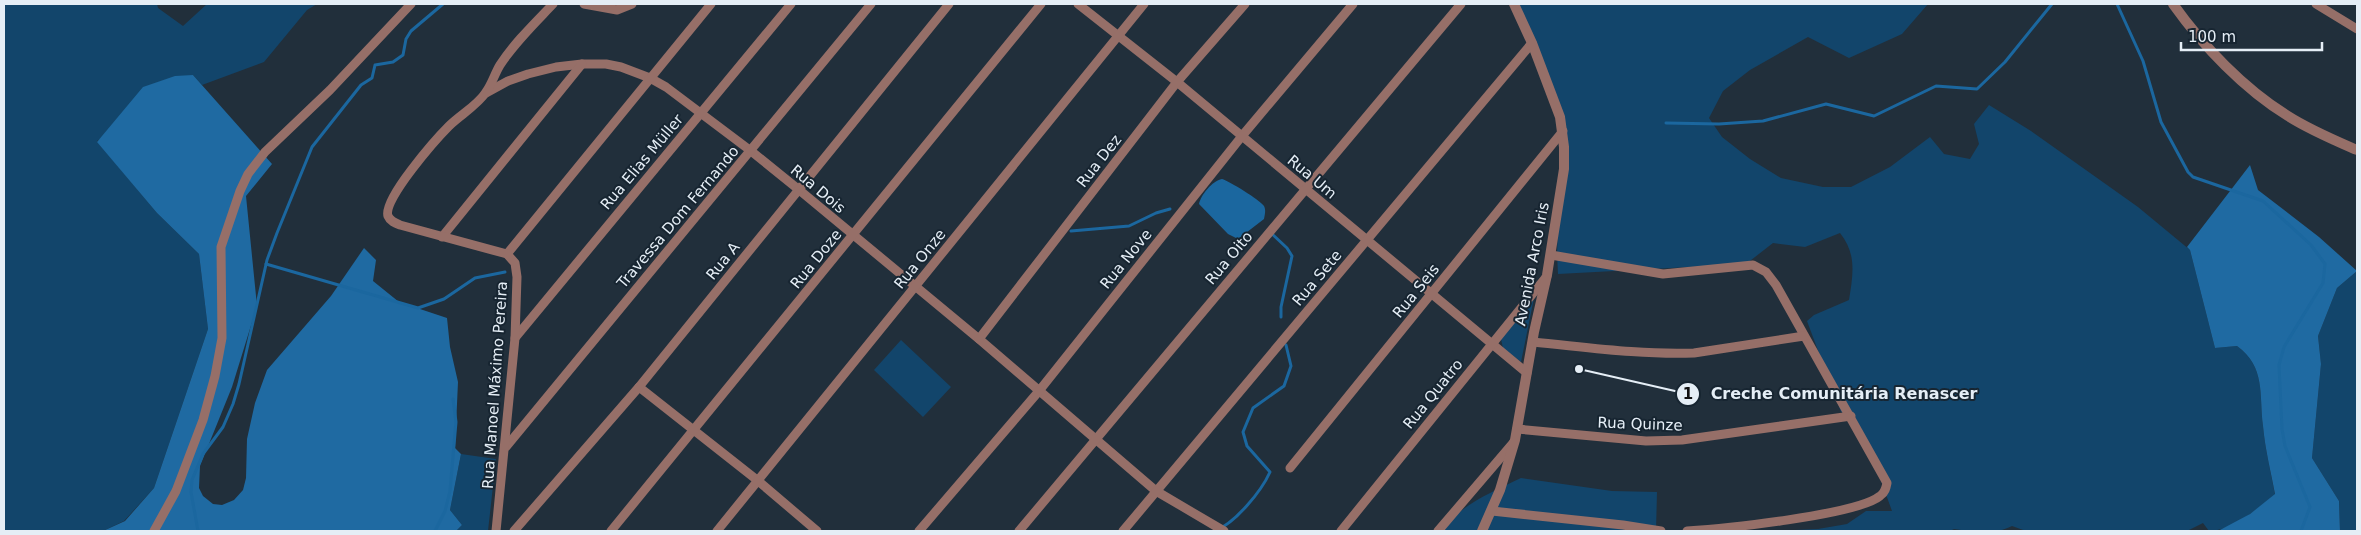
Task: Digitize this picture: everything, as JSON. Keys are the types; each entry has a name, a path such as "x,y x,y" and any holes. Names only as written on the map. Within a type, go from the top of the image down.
{"street":[{"path":"154,531 176,491 203,420 215,376 222,338 222,248 240,190 248,174 265,152 330,90 411,4"},
{"path":"553,4 510,52 486,93 448,127 404,180 388,206 388,217 392,221 442,237 507,254 711,4"},
{"path":"584,4 617,10 632,4"},
{"name":"Rua Elias Müller","path":"515,338 790,4"},
{"name":"Travessa Dom Fernando","path":"506,448 871,4"},
{"name":"Rua A","path":"514,531 639,387 949,4"},
{"name":"Rua Doze","path":"611,531 1041,4"},
{"name":"Rua Um","path":"1078,4 1177,82 1527,373"},
{"name":"Rua Onze","path":"717,531 1144,4"},
{"name":"Rua Dez","path":"979,339 1177,82 1245,4"},
{"name":"Rua Nove","path":"919,531 1039,391 1242,136 1353,4"},
{"name":"Rua Oito","path":"1019,531 1461,4"},
{"name":"Avenida Arco Iris","path":"1482,531 1492,511 1516,435 1551,255 1564,168 1563,131 1532,43 1514,4"},
{"path":"2173,4 2204,42 2258,94 2304,126 2357,150"},
{"path":"2316,4 2357,29"},
{"name":"Rua Sete","path":"1123,531 1532,43"},
{"path":"442,237 582,64"},
{"name":"Rua Dois","path":"486,93 508,81 528,74 556,67 582,64 606,64 650,78 680,96 751,150 979,339 1156,491 1224,531"},
{"name":"Rua Seis","path":"1290,468 1563,131"},
{"name":"Rua Manoel Máximo Pereira","path":"496,531 506,448 515,338 517,270 513,258 507,254"},
{"path":"1551,255 1663,274 1753,265 1766,272 1776,285 1886,479 1886,488 1879,498 1846,510 1687,531"},
{"name":"Rua Quatro","path":"1341,531 1547,276"},
{"path":"1533,342 1677,354 1804,336"},
{"path":"639,387 757,480 817,531"},
{"name":"Rua Quinze","path":"1516,435 1646,441 1682,440 1851,416"},
{"path":"1438,531 1516,435"},
{"path":"1492,511 1661,531"}],"shaded area":[{"path":"4,4 157,4 158,8 183,26 207,4 317,4 307,10 264,62 202,85 193,75 97,141 157,213 199,254 208,329 154,488 124,521 103,531 4,531"},
{"path":"1511,4 1928,4 1902,34 1849,58 1808,37 1750,70 1723,91 1709,118 1722,137 1750,159 1781,178 1823,187 1851,187 1890,167 1930,137 1944,154 1970,159 1979,144 1974,124 1989,105 2031,131 2138,207 2190,250 2215,348 2237,346 2253,363 2257,372 2261,393 2265,443 2275,495 2252,513 2235,523 2218,530 2209,531 2203,523 2187,531 2026,531 2012,526 1998,531 1983,532 1954,529 1950,531 1770,531 1818,529 1847,524 1866,511 1892,511 1867,442 1855,417 1841,412 1807,321 1814,315 1849,300 1852,265 1849,249 1840,233 1805,247 1773,243 1746,264 1558,274 1557,253 1562,130"},
{"path":"193,75 272,164 246,196 257,306 232,387 200,466 199,488 203,496 213,504 222,505 234,500 243,490 246,478 247,439 255,403 267,370 331,296 364,248 376,260 373,281 399,302 447,318 450,347 458,382 455,448 461,454 450,510 462,525 456,531 103,531 125,521 154,488 208,329 199,254 157,213 97,142 143,87 175,76"},
{"path":"2250,165 2258,190 2319,237 2357,271 2337,288 2318,336 2321,364 2312,458 2339,501 2340,531 2218,531 2250,514 2275,494 2265,443 2261,393 2257,372 2253,363 2237,346 2215,348 2190,250 2187,247"},
{"path":"1222,179 1251,195 1265,208 1264,219 1238,239 1228,234 1199,204 1214,182"},
{"path":"2357,271 2357,531 2340,531 2339,501 2312,458 2321,364 2318,336 2337,288"},
{"path":"1534,298 1521,362 1503,348 1501,339"},
{"path":"901,340 951,387 923,417 874,370"},
{"path":"461,454 496,459 488,531 456,531 462,525 450,510"},
{"path":"1521,478 1612,491 1657,492 1656,531 1441,531 1467,506"}],"waterway":[{"path":"198,531 191,492 192,480 203,454 223,427 233,404 267,260 312,147 361,85 372,78 375,65 393,62 403,55 406,39 411,31 443,4"},
{"path":"1666,123 1719,124 1763,121 1826,104 1874,116 1936,86 1977,89 2005,62 2052,4"},
{"path":"2117,4 2143,61 2161,122 2188,172 2193,177 2263,201 2311,245 2325,264 2323,283 2284,347 2279,365 2282,429 2285,446 2310,507 2301,531"},
{"path":"1071,231 1129,226 1156,213 1170,209"},
{"path":"1271,233 1287,248 1292,256 1281,307 1281,317"},
{"path":"266,264 418,308 444,299 475,278 505,272"},
{"path":"1215,531 1231,521 1247,506 1270,472 1247,446 1243,432 1253,408 1284,386 1291,366 1286,345"},
{"path":"435,531 445,511 450,491 456,422 453,399"}],"place":[{"name":"Creche Comunitária Renascer","path":"1579,369"}]}
